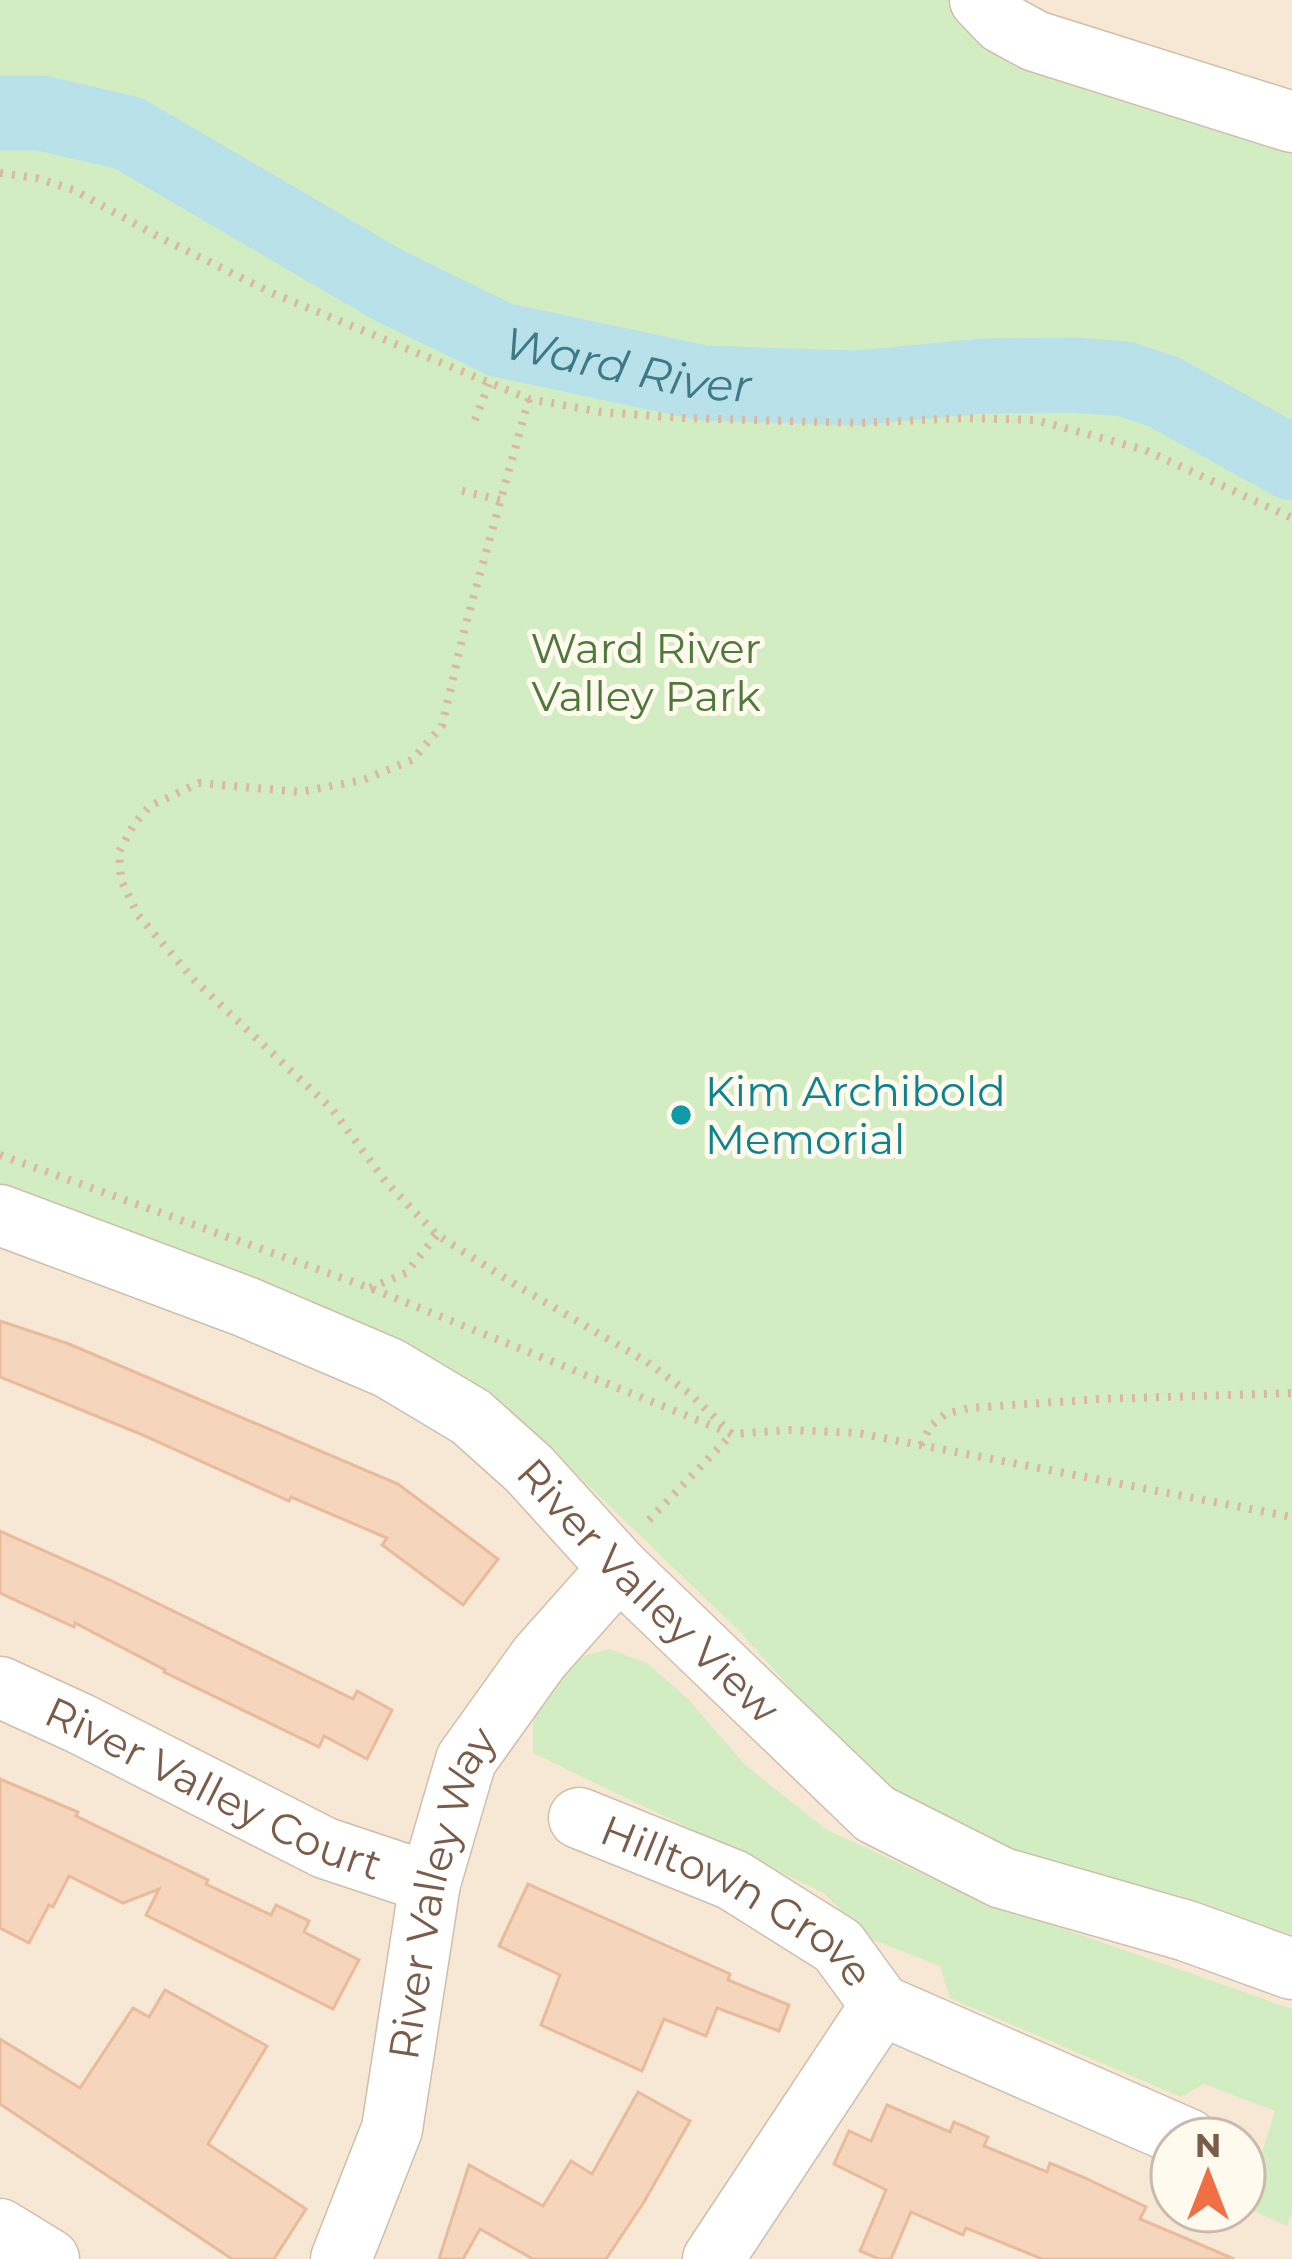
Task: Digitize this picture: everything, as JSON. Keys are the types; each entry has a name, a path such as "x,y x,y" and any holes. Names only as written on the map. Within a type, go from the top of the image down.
{"street":[{"path":"980,0 1002,23 1035,40 1292,122"},
{"name":"River Valley View","path":"0,1215 246,1307 389,1368 472,1417 529,1469 619,1568 874,1814 1002,1877 1186,1931 1292,1969"},
{"name":"River Valley Way","path":"340,2259 392,2129 430,1883 466,1760 539,1658 619,1568"},
{"name":"River Valley Court","path":"0,1687 325,1848 430,1883"},
{"name":"Hilltown Grove","path":"579,1818 733,1880 838,1946 881,2005 1148,2122"},
{"name":"Hilltown Grove","path":"713,2259 881,2005"},
{"path":"0,2229 49,2259"}],"path":[{"path":"0,173 74,190 272,293 529,399 601,412 682,418 859,423 1036,420 1145,450 1292,518"},
{"path":"475,420 489,384"},
{"path":"529,399 442,726 412,760 363,780 300,792 199,782 150,806 134,824 119,852 121,880 138,915 195,981 332,1109 385,1181 437,1234 647,1362 732,1434"},
{"path":"462,490 501,500"},
{"path":"0,1155 370,1288 732,1434 858,1433 1292,1517"},
{"path":"370,1288 406,1273 437,1234"},
{"path":"921,1445 930,1427 945,1414 969,1408 1292,1393"},
{"path":"619,1568 637,1531 732,1434"}],"shaded area":[{"path":"967,0 1292,0 1292,146"},
{"path":"0,1198 216,1281 517,1417 740,1632 913,1826 1184,1897 1292,1935 1292,2259 0,2259"}],"green space":[{"name":"Ward River Valley Park","path":"0,0 967,0 1292,147 1292,1935 1184,1897 913,1826 740,1632 517,1417 216,1281 0,1198"},
{"path":"609,1649 647,1663 689,1700 745,1765 827,1830 973,1897 1292,2009 1292,2212 1287,2226 1268,2217 1268,2133 1275,2111 1204,2084 1181,2097 950,1998 940,1966 866,1937 824,1893 533,1753 533,1709 569,1660"}],"building":[{"path":"0,1321 69,1344 398,1484 498,1559 463,1605 382,1545 387,1538 0,1377"},
{"path":"0,1531 353,1699 357,1691 392,1710 367,1759 324,1736 319,1747 75,1623 74,1627 0,1593"},
{"path":"0,1779 78,1812 76,1816 271,1915 276,1905 309,1921 304,1932 359,1960 333,2009 146,1915 159,1889 123,1903 69,1876 29,1943 0,1928"},
{"path":"528,1884 789,2005 779,2031 717,2008 706,2036 664,2019 642,2071 541,2025 560,1975 499,1946"},
{"path":"165,1990 267,2046 208,2144 306,2209 274,2259 232,2259 0,2104 0,2039 80,2088 133,2008 149,2017"},
{"path":"638,2092 690,2121 606,2259 533,2259 480,2229 463,2259 439,2259 469,2165 543,2206 571,2161 592,2174"},
{"path":"887,2105 950,2132 954,2122 988,2137 984,2146 1047,2172 1050,2163 1146,2207 1140,2219 1148,2222 1148,2235 1178,2235 1234,2259 1042,2259 966,2228 963,2235 911,2212 891,2259 879,2259 860,2251 886,2190 834,2164 849,2131 871,2141"}],"waterway":[{"name":"Ward River","path":"0,113 41,113 128,133 388,285 501,340 703,383 857,388 984,376 1125,379 1164,392 1292,463"}],"place":[{"name":"Kim Archibold Memorial","path":"681,1115"}]}
